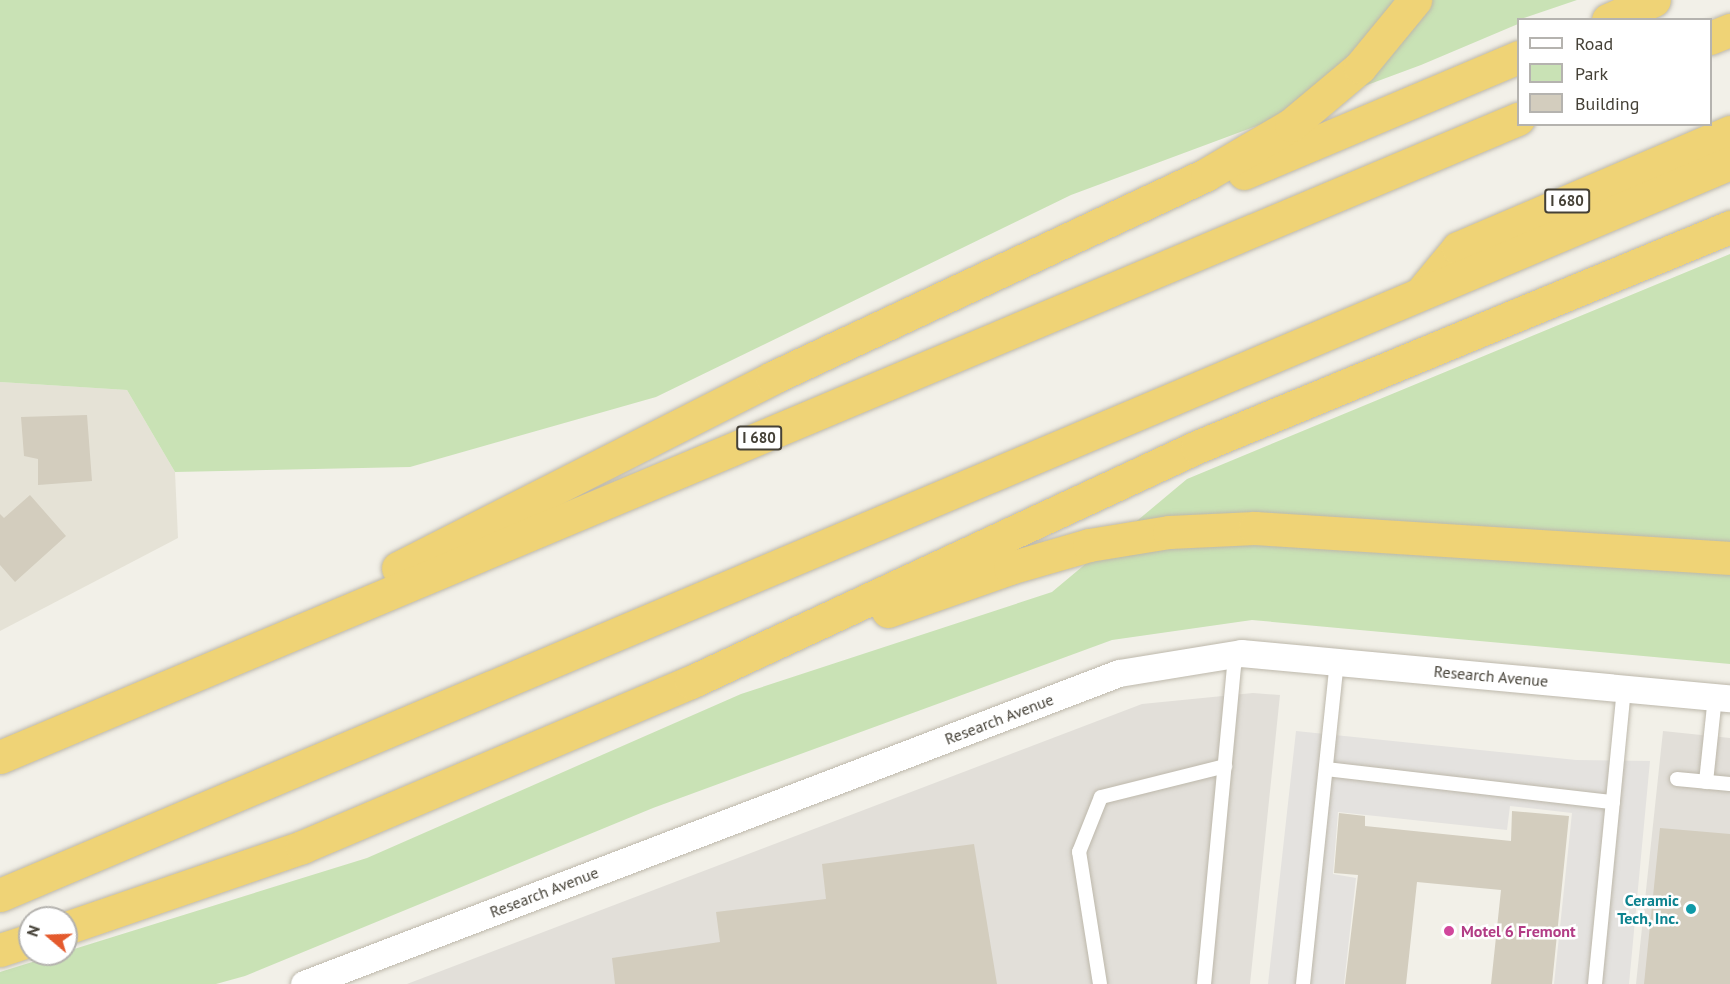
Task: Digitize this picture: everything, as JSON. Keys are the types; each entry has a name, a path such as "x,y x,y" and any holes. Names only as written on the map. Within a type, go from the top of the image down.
{"highway":[{"path":"148,694 908,314 1207,174 1291,125 1360,67 1415,0"},
{"path":"1613,18 1654,0"},
{"path":"1712,37 1730,30"},
{"path":"908,314 1517,57"},
{"name":"I 680","path":"0,758 1517,119"},
{"name":"I 680","path":"1421,293 1458,248 1730,132"},
{"name":"I 680","path":"0,895 1730,163"},
{"path":"78,924 302,848 691,682 1197,447 1730,227"},
{"path":"691,682 1010,568 1089,545 1170,532 1255,528 1730,558"},
{"path":"0,950 18,944"}],"street":[{"name":"Research Avenue","path":"304,984 1119,673 1235,654 1722,698"}],"lane":[{"path":"1204,984 1235,654"},
{"path":"1303,984 1337,662"},
{"path":"1595,984 1624,689"},
{"path":"1706,782 1722,698"},
{"path":"1100,984 1079,852 1101,797 1225,766"},
{"path":"1326,770 1613,802"},
{"path":"1677,779 1730,784"}],"shaded area":[{"path":"0,382 127,390 175,472 178,538 0,631"},
{"path":"1253,693 1280,695 1250,984 407,984 1142,704"},
{"path":"1296,731 1576,760 1650,761 1629,984 1554,984 1572,813 1510,806 1507,830 1338,812 1333,874 1356,878 1344,984 1268,984"},
{"path":"1663,731 1730,738 1730,984 1636,984"}],"green space":[{"path":"0,0 1577,0 1524,18 1517,18 1517,24 1421,65 1071,195 656,397 410,467 175,472 127,390 0,382"},
{"path":"1730,254 1730,664 1252,620 1112,640 653,808 245,976 216,984 0,984 0,972 19,966 78,966 78,948 367,858 741,694 1052,592 1187,479"}],"building":[{"path":"87,415 92,481 38,485 38,459 24,456 21,417"},
{"path":"30,495 66,536 15,582 0,565 0,514 4,518"},
{"path":"1512,811 1569,816 1552,984 1491,984 1501,890 1417,882 1406,984 1345,984 1358,875 1334,873 1339,813 1365,816 1365,826 1511,841"},
{"name":"Ceramic Tech, Inc.","path":"1660,828 1730,834 1730,984 1644,984"},
{"path":"974,844 997,984 615,984 612,958 720,942 716,912 826,899 822,864"}],"place":[{"name":"Ceramic Tech, Inc.","path":"1691,909"},
{"name":"Motel 6 Fremont","path":"1449,931"}]}
